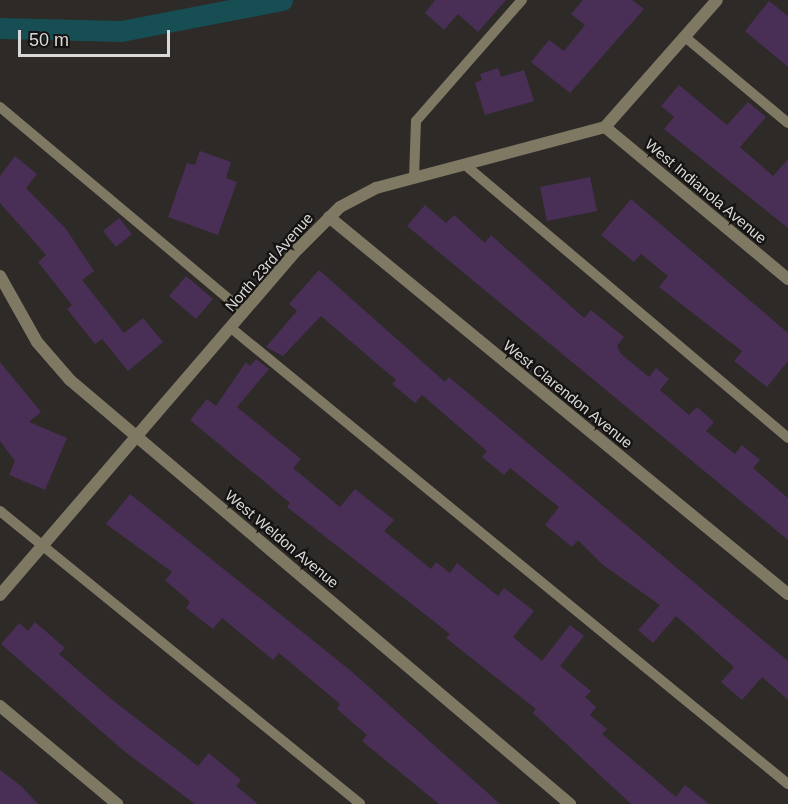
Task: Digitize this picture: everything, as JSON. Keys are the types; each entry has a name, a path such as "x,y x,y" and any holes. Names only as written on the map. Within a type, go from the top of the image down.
{"street":[{"path":"605,127 717,0"},
{"name":"North 23rd Avenue","path":"0,594 329,217 376,188 605,127"},
{"name":"West Indianola Avenue","path":"605,127 788,279"},
{"name":"West Clarendon Avenue","path":"329,217 788,594"},
{"name":"West Weldon Avenue","path":"0,276 37,342 57,365 138,437 570,804"},
{"path":"0,706 117,804"}],"lane":[{"path":"414,178 416,121 522,0"},
{"path":"685,37 788,123"},
{"path":"0,107 244,312"},
{"path":"464,164 788,438"},
{"path":"231,328 788,784"},
{"path":"0,511 40,547 360,804"}],"building":[{"path":"435,0 506,0 478,32 458,14 444,30 425,13"},
{"path":"583,0 632,0 644,9 570,93 531,62 549,40 564,51 585,25 571,14"},
{"path":"769,1 788,16 788,67 745,31"},
{"path":"498,68 501,77 524,70 534,101 485,115 475,83 482,80 480,74"},
{"path":"679,85 727,125 748,102 766,117 740,147 773,176 788,159 788,228 664,129 674,117 661,106"},
{"path":"200,151 231,162 226,178 237,182 218,235 168,217 187,163 195,165"},
{"path":"15,156 37,174 26,188 66,229 94,271 82,280 124,333 143,318 163,342 128,371 102,339 95,344 67,309 72,305 38,262 46,255 0,203 0,176"},
{"path":"590,177 597,211 547,221 540,187"},
{"path":"631,199 788,333 788,361 767,387 734,361 742,351 659,287 668,276 641,254 634,262 601,235"},
{"path":"425,205 446,223 454,215 485,243 491,235 584,318 591,310 624,337 617,346 621,354 649,377 656,368 669,379 660,390 689,415 697,407 714,422 706,431 735,454 742,445 760,460 753,468 788,498 788,540 407,226"},
{"path":"119,218 132,234 116,247 103,231"},
{"path":"319,270 445,382 449,377 788,661 788,700 762,677 742,700 721,682 734,667 676,616 653,643 638,630 660,605 603,565 578,540 572,547 545,525 559,507 510,468 504,475 482,457 487,451 422,395 415,403 392,384 396,380 321,316 283,356 266,347 297,311 289,304"},
{"path":"186,276 213,299 196,319 169,296"},
{"path":"256,359 269,369 237,407 301,459 293,468 340,507 355,489 394,520 384,531 431,569 436,562 450,573 457,563 498,596 504,588 534,611 513,637 542,661 570,625 584,636 560,666 591,691 585,697 596,707 590,715 607,729 602,734 676,797 685,785 709,804 631,804 533,713 536,709 446,638 450,634 287,507 290,503 190,420 207,399 216,406 246,362 250,366"},
{"path":"0,362 41,412 29,422 67,438 45,490 9,475 15,461 0,441"},
{"path":"130,494 351,671 500,804 439,804 362,741 367,735 337,709 340,704 279,653 273,660 222,618 213,629 186,608 190,602 165,580 172,572 106,524"},
{"path":"35,622 65,648 59,654 111,699 198,766 209,753 241,780 236,786 258,804 195,804 124,751 1,644 19,623 28,631"},
{"path":"0,770 21,786 38,804 0,804"}],"waterway":[{"path":"0,28 121,31 282,0"}]}
